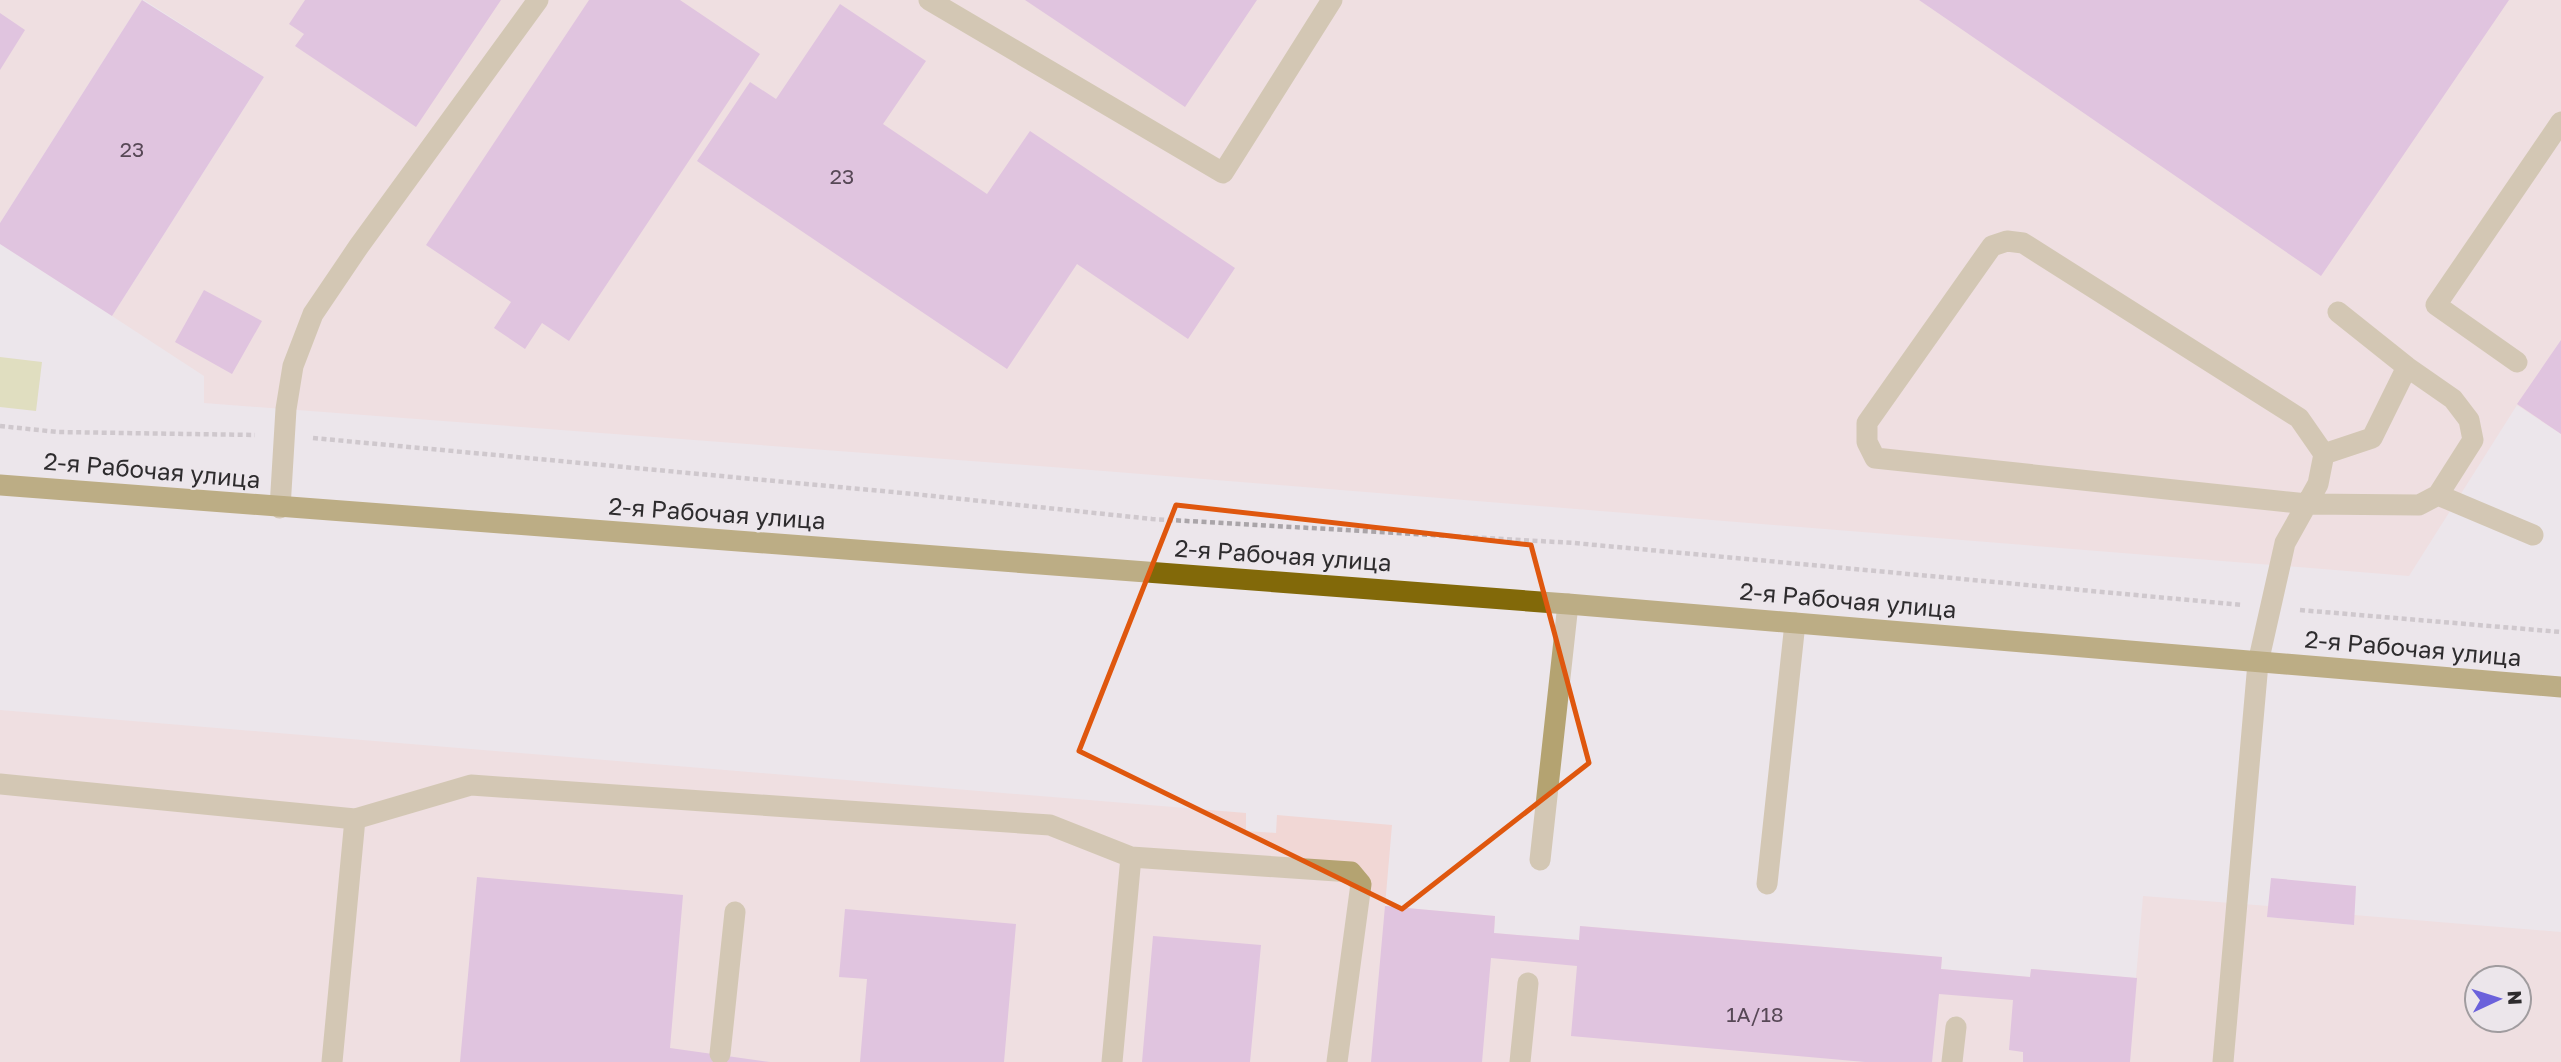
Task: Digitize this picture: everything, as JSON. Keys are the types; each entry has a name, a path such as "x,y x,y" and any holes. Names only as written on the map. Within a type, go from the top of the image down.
{"main road":[{"name":"2-я Рабочая улица","path":"0,485 1568,604 2561,687"}],"lane":[{"path":"280,508 284,436 293,366 313,314 359,246 538,0"},
{"path":"929,0 1223,173 1332,0"},
{"path":"2517,362 2436,305 2561,122"},
{"path":"2223,1062 2258,663 2285,543 2307,505 2318,484 2324,454 2298,418 2023,243 2007,241 1992,246 1867,423 1867,442 1875,458 2307,505 2419,505 2438,495 2473,440 2469,420 2453,400 2407,368 2338,312"},
{"path":"2324,454 2372,438 2407,368"},
{"path":"2438,495 2533,535"},
{"path":"1540,860 1568,604"},
{"path":"1767,884 1795,622"},
{"path":"0,784 355,819 471,785 1050,825 1131,858 1351,872 1360,884 1337,1062"},
{"path":"332,1062 355,819"},
{"path":"1112,1062 1131,858"},
{"path":"720,1054 734,912"},
{"path":"1520,1062 1528,983"},
{"path":"1952,1062 1955,1027"}],"path":[{"path":"0,426 58,432 284,436 900,492 1152,519 1574,543 2270,608 2561,632"}],"highlighted area":[{"path":"1176,505 1531,545 1589,763 1402,909 1079,751"}],"shaded area":[{"path":"0,0 142,0 0,223"},
{"path":"144,0 2561,0 2561,434 2517,405 2409,576 1104,471 204,403 204,376 112,316 264,77"},
{"path":"0,710 1246,813 1246,831 1276,833 1277,815 1392,825 1385,906 1495,916 1494,933 1579,940 1581,926 1942,957 1941,969 2030,977 2031,969 2136,978 2143,896 2268,906 2268,917 2353,925 2354,915 2561,932 2561,1062 0,1062"}],"green space":[{"path":"0,357 42,362 36,411 0,407"}],"building":[{"path":"142,0 264,77 112,316 0,244 0,223"},
{"path":"305,0 501,0 416,127 295,46 304,34 289,24"},
{"path":"589,0 680,0 760,54 569,341 542,323 525,349 494,328 511,302 426,245"},
{"path":"1025,0 1257,0 1185,107"},
{"path":"1919,0 2509,0 2321,276"},
{"path":"840,4 926,61 883,124 987,194 1030,131 1235,268 1188,339 1077,264 1007,369 697,161 750,82 776,99"},
{"path":"0,13 25,30 0,70"},
{"path":"204,290 262,321 232,374 175,342"},
{"path":"2561,340 2561,434 2517,404"},
{"path":"477,877 683,895 670,1048 770,1062 460,1062"},
{"path":"2271,878 2356,886 2354,925 2267,917"},
{"path":"1385,906 1495,916 1494,933 1579,940 1580,926 1942,957 1941,969 2030,977 2031,969 2137,978 2130,1062 2023,1062 2023,1052 2009,1050 2013,1000 1939,994 1932,1062 1865,1062 1571,1036 1577,966 1491,958 1482,1062 1371,1062"},
{"path":"845,909 1016,924 1004,1062 860,1062 867,979 839,977"},
{"path":"1153,936 1261,945 1250,1062 1142,1062"}]}
